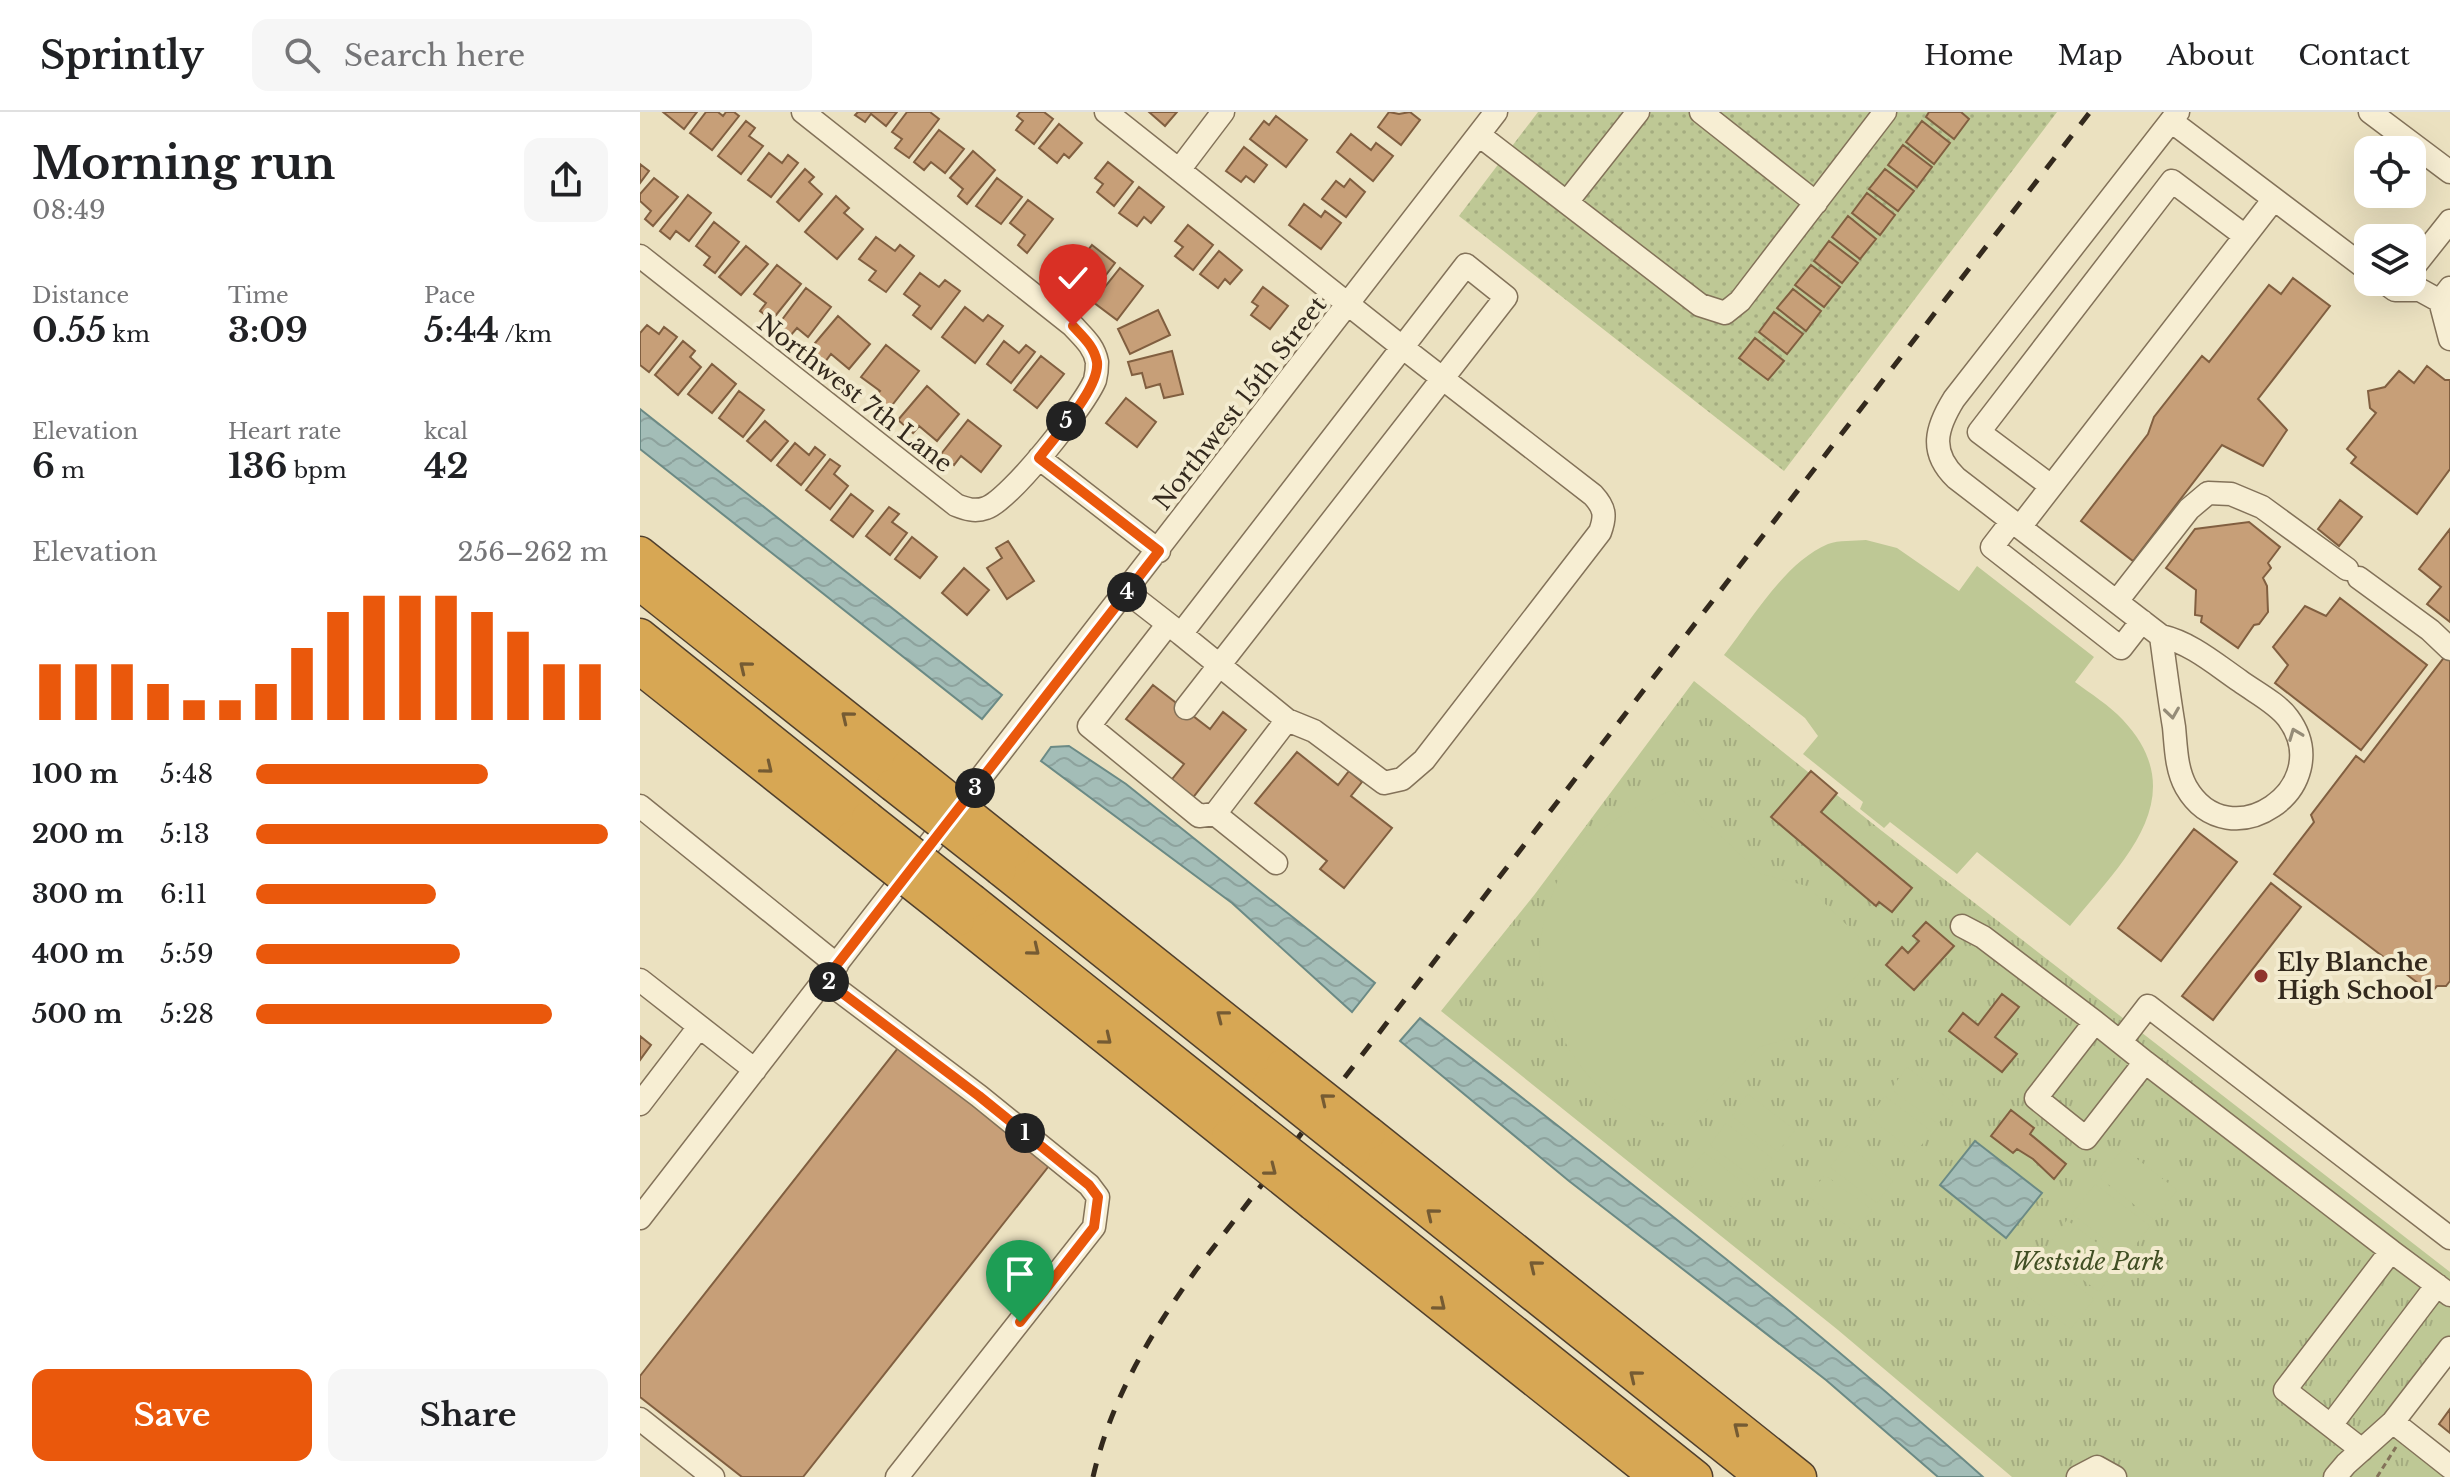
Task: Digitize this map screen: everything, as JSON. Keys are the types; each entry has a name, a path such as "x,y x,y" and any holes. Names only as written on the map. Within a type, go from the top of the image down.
{"highway":[{"path":"640,553 900,776"},
{"path":"640,584 900,776 1276,1074 1762,1477"},
{"path":"640,635 861,827 1321,1194 1656,1477"},
{"path":"640,668 861,827"},
{"path":"1361,1143 1800,1477"},
{"path":"1321,1194 1696,1477"}],"street":[{"name":"Northwest 7th Lane","path":"640,256 956,505 971,511 988,508 1003,499 1039,458 1095,379 1097,362 1090,344 1073,326 803,112"},
{"path":"1106,112 1593,495 1605,515 1600,532 1436,746 1402,779 1384,783 1314,731 1287,720 1127,592"},
{"path":"1179,170 1223,112"},
{"name":"Northwest 15th Street","path":"640,1218 1496,112"},
{"path":"1567,202 1638,112"},
{"path":"1701,112 1816,203"},
{"path":"1479,135 1700,305 1725,313 1740,301 1885,112"},
{"path":"2370,112 2450,172"},
{"path":"2161,636 2178,766 2189,791 2202,805 2224,817 2249,817 2276,804 2290,791 2299,771 2300,742 2283,711 2183,641 2161,636 1946,468 1939,452 1938,434 1944,415 2174,116 2274,199 2354,259"},
{"path":"2051,486 1979,432 2172,181 2245,236"},
{"path":"2142,621 2121,648 1992,547 2051,486 2274,199"},
{"path":"2426,251 2450,221"},
{"path":"1186,708 1506,297 1466,265 1174,629 1089,726 1199,816 1215,814 1287,720"},
{"path":"2445,294 2450,339"},
{"path":"2032,300 2063,323"},
{"path":"1039,458 1159,551"},
{"path":"2117,601 2189,509 2208,493 2231,494 2262,507 2430,630 2450,649"},
{"path":"640,806 831,972 1089,1185 1098,1197 1094,1227 897,1477"},
{"path":"1215,814 1276,863"},
{"path":"1962,926 1983,937 2121,1041 2443,1290 2331,1425"},
{"path":"640,980 755,1070"},
{"path":"2121,1041 2148,1006 2450,1238"},
{"path":"2095,1022 2036,1098 2086,1138 2145,1062"},
{"path":"640,1104 699,1027"},
{"path":"2362,1450 2285,1390 2391,1251"},
{"path":"2335,1477 2362,1450 2395,1433 2450,1348"},
{"path":"640,1419 713,1477"},
{"path":"2395,1433 2450,1467"},
{"path":"2078,1477 2097,1467 2115,1477"}],"path":[{"path":"2377,1477 2395,1433"}],"green space":[{"path":"1538,112 2057,112 1784,471 1459,216"},
{"path":"1866,540 1897,548 1959,591 1977,566 2094,657 2075,682 2118,715 2144,749 2152,777 2151,803 2142,829 2128,855 2070,926 1977,852 1957,874 1890,822 1884,828 1860,809 1863,802 1803,754 1818,736 1805,718 1724,655 1770,593 1812,552 1828,544"},
{"name":"Westside Park","path":"1694,681 2450,1272 2450,1339 2384,1424 2447,1477 2012,1477 1838,1330 1441,1011 1535,894"},
{"path":"1672,790 1761,874 1807,886 1858,936 1860,972 1801,1035 1759,1047 1683,1125 1657,1121 1634,1111 1616,1101 1587,1074 1556,1022 1543,982 1540,955 1549,903 1568,862 1608,825"},
{"path":"1907,1067 1954,1103 1938,1124 1891,1089"},
{"path":"1748,1094 1795,1130 1778,1152 1732,1116"},
{"path":"1885,1096 1932,1132 1915,1153 1869,1117"},
{"path":"1726,1123 1773,1159 1756,1180 1710,1145"},
{"path":"1847,1145 1893,1181 1877,1203 1830,1167"},
{"path":"2123,1148 2177,1190 2154,1220 2100,1178"},
{"path":"1704,1152 1750,1188 1734,1209 1687,1174"},
{"path":"1825,1175 1872,1210 1855,1232 1808,1196"},
{"path":"2095,1184 2150,1226 2127,1256 2072,1214"},
{"path":"2067,1220 2122,1262 2099,1292 2044,1250"},
{"path":"2040,1257 2094,1299 2071,1329 2016,1287"}],"water":[{"path":"640,409 1002,695 982,719 640,449"},
{"path":"1069,746 1126,784 1375,983 1352,1012 1232,903 1041,761 1051,747"},
{"path":"1420,1018 1776,1300 1983,1477 1938,1477 1826,1380 1569,1181 1400,1041"},
{"path":"1975,1141 2042,1193 2006,1238 1940,1185"}],"building":[{"path":"663,112 697,112 684,129"},
{"path":"706,112 718,112 723,116 726,112 734,112 739,116 712,150 690,133"},
{"path":"858,112 897,112 886,126 871,114 865,122 855,115"},
{"path":"907,112 930,112 939,119 909,158 895,148 902,139 892,132"},
{"path":"1020,112 1044,112 1053,119 1034,144 1016,130 1023,121 1017,116"},
{"path":"1149,112 1177,112 1165,126"},
{"path":"1389,112 1410,112 1420,120 1401,145 1378,127"},
{"path":"1929,112 1961,112 1969,119 1954,139 1926,117"},
{"path":"1276,116 1307,140 1286,167 1250,139 1264,121 1269,125"},
{"path":"746,121 755,128 749,136 763,146 741,174 718,156"},
{"path":"1922,121 1950,143 1934,164 1906,142"},
{"path":"1059,124 1082,143 1069,158 1064,154 1057,163 1039,148"},
{"path":"939,130 964,149 945,173 931,162 924,170 914,162"},
{"path":"1351,134 1371,150 1376,143 1393,156 1373,181 1337,152"},
{"path":"1903,145 1932,167 1917,187 1888,165"},
{"path":"1244,147 1267,165 1254,182 1246,176 1241,182 1226,171"},
{"path":"973,151 995,170 967,204 958,196 963,189 950,178"},
{"path":"769,153 782,163 788,155 798,163 771,197 748,180"},
{"path":"1108,162 1133,182 1114,206 1097,192 1103,184 1095,178"},
{"path":"640,164 649,171 640,183"},
{"path":"805,169 814,177 809,182 822,194 799,221 777,202"},
{"path":"1885,169 1914,191 1898,211 1869,189"},
{"path":"654,178 678,197 653,226 645,219 651,211 640,201 640,194"},
{"path":"997,178 1022,197 1001,224 976,206"},
{"path":"1350,179 1365,192 1346,217 1322,199 1336,181 1344,187"},
{"path":"1139,187 1164,207 1151,223 1144,217 1137,226 1119,213"},
{"path":"1867,193 1895,215 1880,235 1852,213"},
{"path":"688,195 711,213 689,241 676,231 670,239 660,231"},
{"path":"836,196 849,208 844,213 863,229 837,259 805,232"},
{"path":"1028,200 1053,219 1027,253 1018,245 1025,235 1010,223"},
{"path":"1304,204 1321,217 1325,211 1341,223 1321,249 1289,225"},
{"path":"1848,216 1876,239 1860,259 1832,237"},
{"path":"714,222 739,242 715,273 704,265 710,257 696,246"},
{"path":"1188,225 1213,245 1193,270 1175,256 1183,247 1175,241"},
{"path":"876,237 895,251 900,245 914,256 886,292 869,280 876,271 859,259"},
{"path":"1829,241 1858,263 1842,283 1814,261"},
{"path":"1092,245 1115,263 1087,300 1076,291 1083,283 1070,273"},
{"path":"746,246 768,264 741,295 719,277"},
{"path":"1219,251 1242,270 1230,284 1225,279 1218,288 1200,274"},
{"path":"777,265 801,284 772,320 760,311 766,303 754,294"},
{"path":"1811,265 1840,287 1824,307 1795,285"},
{"path":"1120,268 1143,286 1117,320 1093,302"},
{"path":"920,273 939,287 945,280 960,291 931,329 913,315 920,306 904,294"},
{"path":"2293,278 2330,306 2258,399 2287,430 2263,466 2222,445 2133,561 2081,521 2148,434 2154,417 2202,356 2209,362 2269,285 2281,294"},
{"path":"1263,287 1288,306 1270,329 1251,315 1258,306 1252,302"},
{"path":"806,288 831,307 808,337 797,328 791,335 778,325"},
{"path":"1793,289 1821,311 1806,331 1777,308"},
{"path":"965,307 983,321 988,315 1003,326 975,363 942,337"},
{"path":"1158,310 1170,335 1130,354 1118,329"},
{"path":"1774,312 1803,334 1787,354 1759,332"},
{"path":"838,316 870,344 849,369 831,354 825,362 810,349"},
{"path":"647,325 659,334 664,327 677,337 649,372 640,365 640,333"},
{"path":"1755,338 1784,361 1768,380 1739,358"},
{"path":"683,341 695,351 690,357 701,367 678,395 655,375"},
{"path":"1004,341 1019,353 1026,345 1035,352 1011,383 987,364"},
{"path":"886,345 919,371 889,409 875,397 880,391 861,377"},
{"path":"1172,351 1183,394 1164,398 1160,384 1146,388 1142,373 1132,375 1128,362"},
{"path":"1041,356 1064,374 1037,408 1014,390"},
{"path":"712,364 736,384 712,413 688,394"},
{"path":"2427,366 2445,380 2450,380 2450,469 2417,514 2351,463 2356,457 2347,449 2376,413 2370,408 2368,391 2385,387 2399,371 2414,383"},
{"path":"927,386 959,414 937,441 919,426 913,433 898,420"},
{"path":"739,391 764,410 743,437 719,418"},
{"path":"1126,398 1156,422 1137,447 1106,423"},
{"path":"968,420 1001,446 981,472 961,456 954,465 941,454"},
{"path":"765,421 788,441 771,461 747,441"},
{"path":"795,443 809,455 815,447 825,455 801,485 777,465"},
{"path":"830,459 840,466 834,474 848,486 830,509 806,490"},
{"path":"851,494 873,511 853,537 831,520"},
{"path":"2340,500 2362,517 2339,546 2318,529"},
{"path":"889,507 899,514 892,522 907,533 890,555 866,536"},
{"path":"2249,522 2280,547 2268,563 2271,568 2263,578 2267,586 2268,612 2259,624 2254,625 2238,648 2201,622 2202,616 2195,615 2196,590 2166,568 2195,529"},
{"path":"2450,529 2450,622 2427,604 2441,587 2419,569"},
{"path":"912,537 937,557 920,578 895,559"},
{"path":"1008,541 1034,581 1007,599 987,568 1002,558 996,548"},
{"path":"964,568 989,590 967,615 942,593"},
{"path":"2340,598 2427,665 2361,750 2275,683 2288,665 2273,647 2305,606 2326,616"},
{"path":"2446,655 2450,658 2450,981 2446,986 2437,986 2431,993 2274,874 2314,822 2311,815 2356,756 2364,762"},
{"path":"1153,685 1210,729 1223,712 1246,730 1191,800 1169,783 1184,764 1126,719"},
{"path":"1297,752 1338,785 1349,771 1362,782 1351,796 1392,828 1344,888 1320,869 1327,861 1255,803"},
{"path":"1811,771 1837,793 1821,812 1912,888 1892,912 1879,902 1876,906 1771,817"},
{"path":"2194,829 2237,862 2161,961 2118,928"},
{"path":"2271,883 2301,907 2213,1020 2182,996"},
{"path":"1926,922 1954,946 1914,990 1886,965 1902,947 1908,953 1919,941 1913,936"},
{"path":"2002,994 2019,1007 1995,1037 2017,1054 2002,1072 1949,1031 1963,1013 1978,1025"},
{"path":"640,1036 651,1045 640,1060"},
{"path":"902,1043 1052,1162 803,1477 742,1477 640,1397 640,1376"},
{"path":"2011,1110 2034,1128 2030,1134 2066,1164 2054,1179 2033,1159 2017,1149 2013,1153 1991,1136"},
{"path":"2450,1409 2450,1433 2439,1424"}],"railway":[{"path":"1093,1477 1121,1394 1163,1318 1196,1270 2090,112"}],"place":[{"name":"Ely Blanche High School","path":"2261,976"}],"route":[{"path":"1020,1322 1094,1227 1098,1197 1089,1185 979,1096 825,980 1159,551 1039,458 1095,379 1097,362 1090,344 1073,326"}]}
